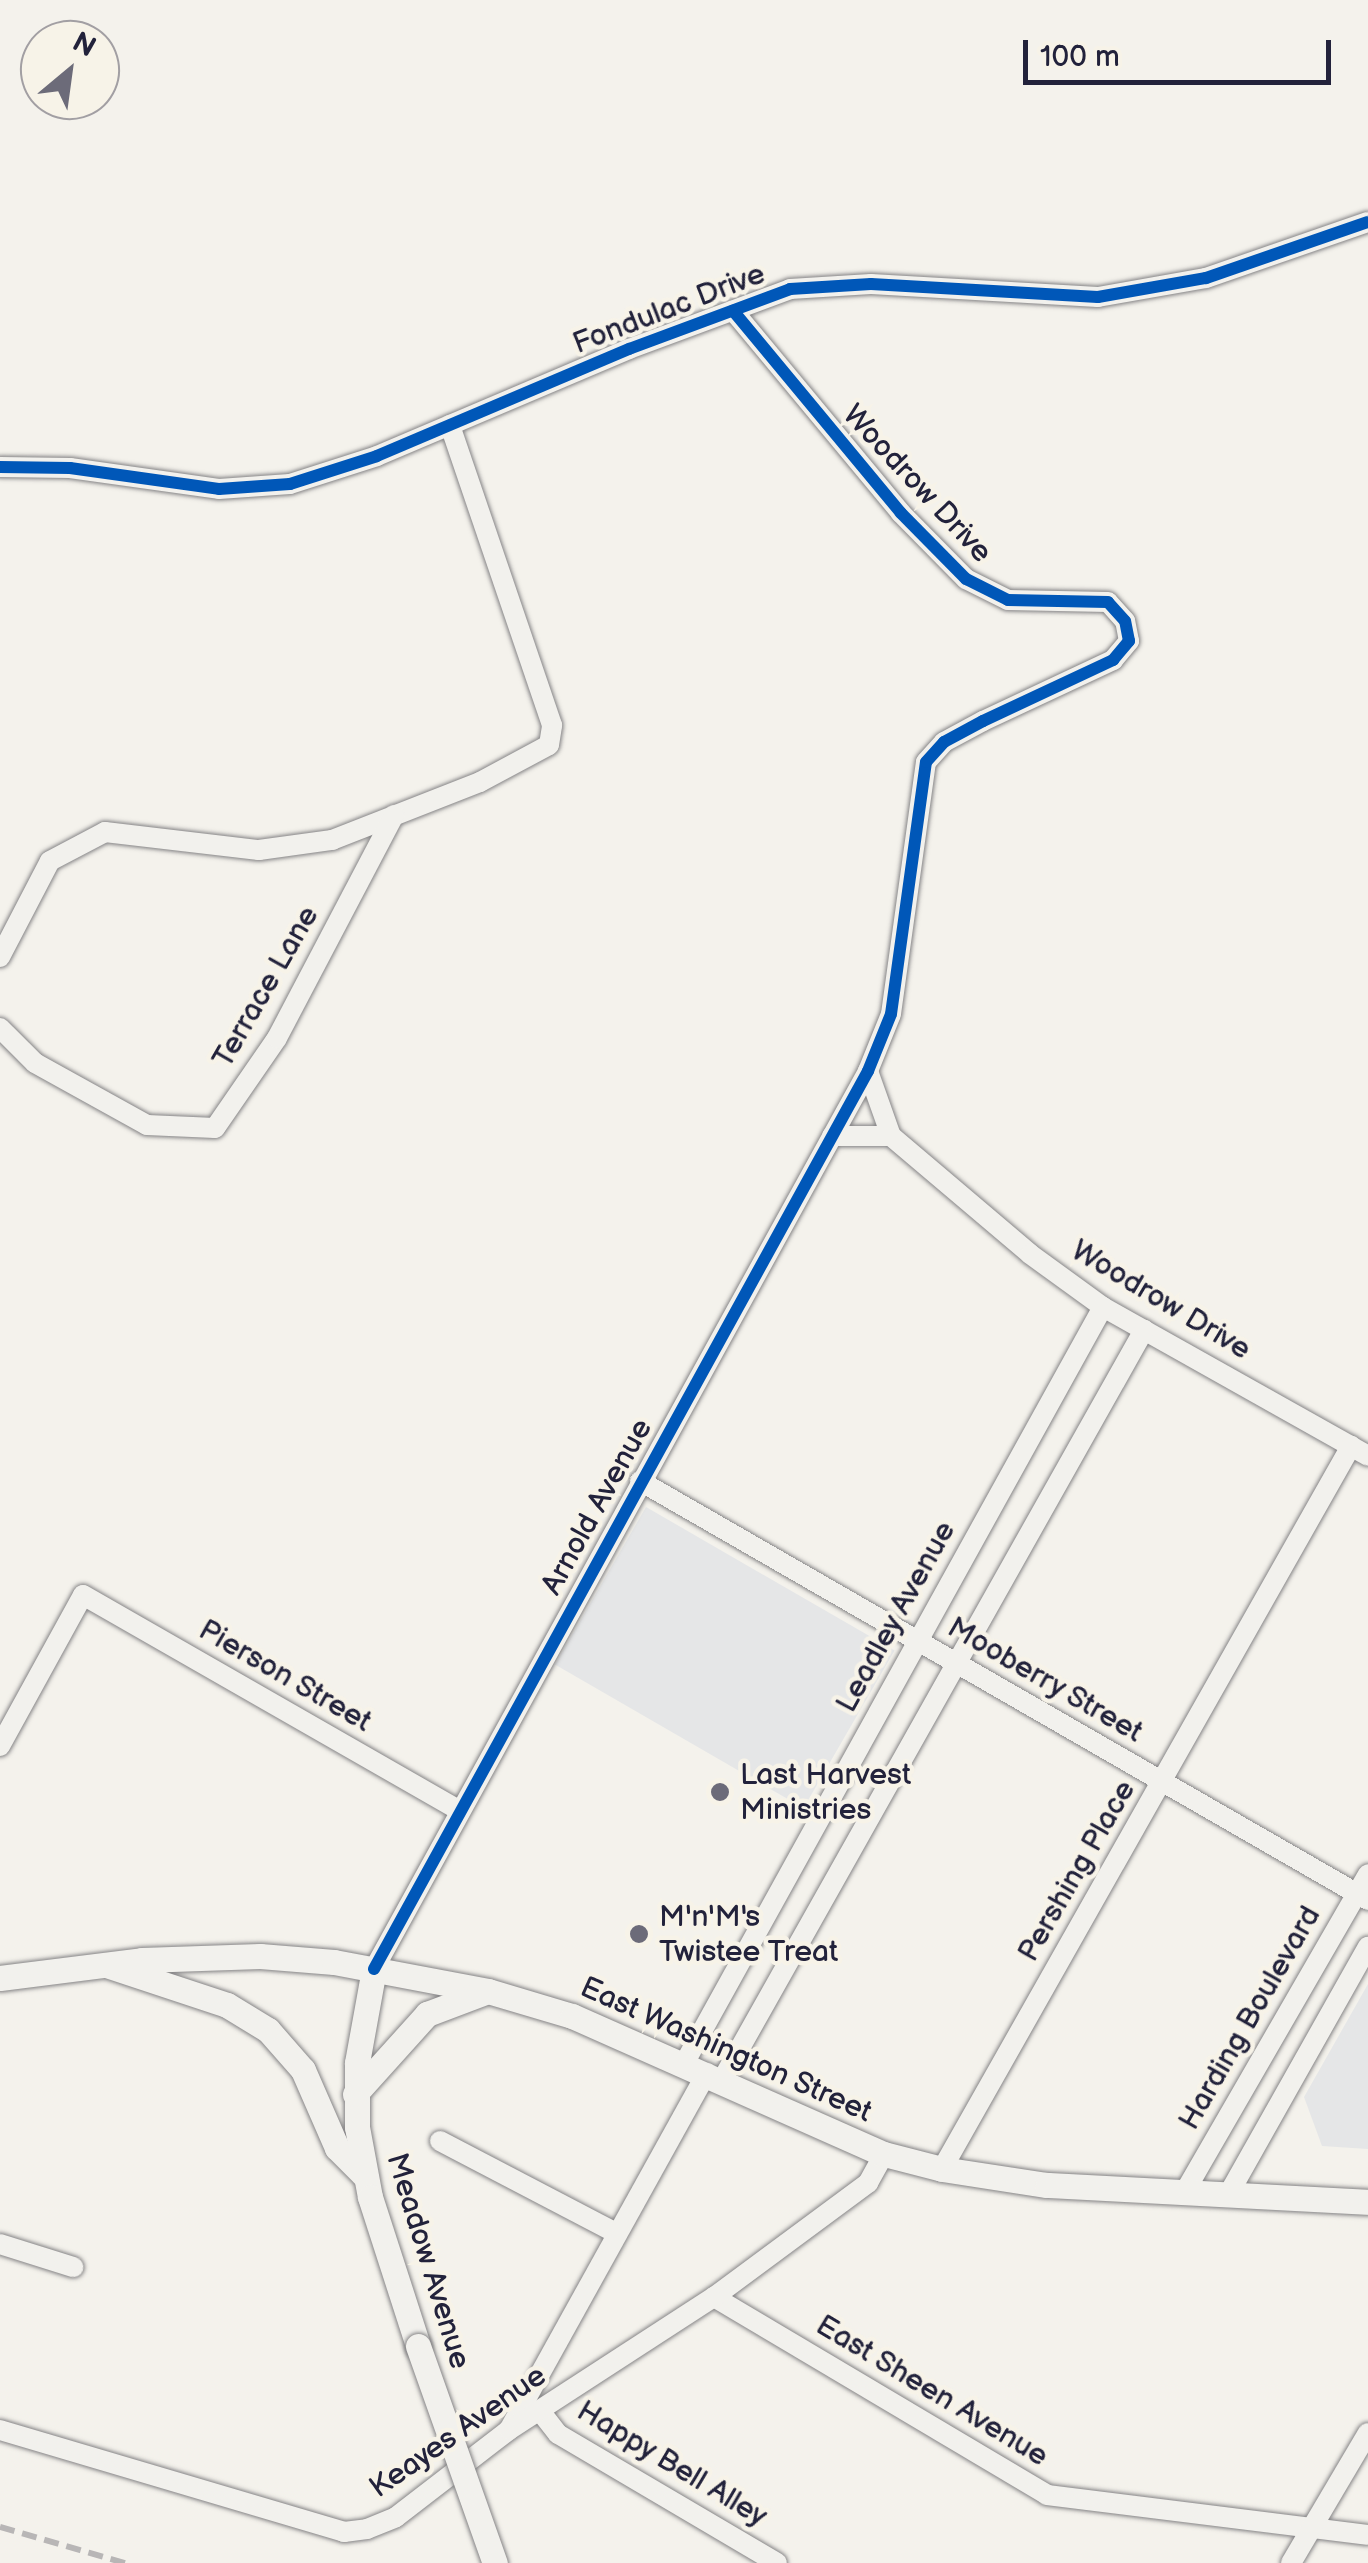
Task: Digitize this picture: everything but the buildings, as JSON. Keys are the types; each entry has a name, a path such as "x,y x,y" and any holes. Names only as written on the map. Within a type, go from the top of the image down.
{"main road":[{"name":"East Washington Street","path":"0,1978 104,1964 260,1956 374,1970 488,1991 704,2072 884,2154 942,2169 1047,2185 1368,2202"},
{"path":"104,1964 228,2005 268,2030 303,2070 337,2148 364,2174"},
{"name":"Meadow Avenue","path":"374,1970 355,2094 364,2174 418,2346 494,2563"},
{"path":"355,2094 427,2014 488,1991"}],"street":[{"name":"Fondulac Drive","path":"0,467 269,488 326,474 790,290 871,284 1098,297 1206,278 1368,222"},
{"name":"Woodrow Drive","path":"733,311 901,512 966,579 1020,601 1099,599 1121,614 1128,628 1128,641 1113,660 944,742 926,762 892,1014 868,1071"},
{"path":"0,957 50,862 105,832 260,850 332,840 539,753 553,732 450,426"},
{"name":"Terrace Lane","path":"0,1028 34,1063 147,1125 215,1128 278,1038 394,814"},
{"path":"832,1136 891,1136 868,1071"},
{"name":"Arnold Avenue","path":"374,1970 457,1809 868,1071"},
{"name":"Woodrow Drive","path":"891,1136 1104,1307 1360,1451"},
{"name":"Leadley Avenue","path":"704,2072 916,1640 1104,1307"},
{"name":"Leadley Avenue","path":"509,2430 704,2072 958,1664 1144,1330"},
{"name":"Pershing Place","path":"942,2169 1163,1782 1360,1451"},
{"name":"Mooberry Street","path":"640,1481 1362,1897"},
{"name":"Pierson Street","path":"0,1746 83,1595 457,1809"},
{"name":"Harding Boulevard","path":"1184,2193 1362,1897 1368,1874"},
{"path":"1228,2195 1368,1947"},
{"path":"440,2141 614,2232"},
{"name":"Keayes Avenue","path":"0,2430 344,2532 396,2517 509,2430 714,2297 868,2183 884,2154"},
{"path":"0,2244 73,2268"},
{"name":"East Sheen Avenue","path":"714,2297 1047,2494 1368,2535"},
{"name":"Happy Bell Alley","path":"540,2411 558,2434 777,2563"},
{"path":"1292,2563 1368,2433"}],"shaded area":[{"path":"646,1507 895,1650 804,1808 555,1665"},
{"path":"1368,1984 1368,2149 1322,2146 1304,2097"}],"railway":[{"path":"0,2527 125,2563"}],"cycle path":[{"path":"0,467 70,468 219,489 290,484 377,456 629,349 790,289 871,284 1098,297 1206,278 1368,222"},
{"path":"374,1969 868,1071 891,1014 926,762 944,742 1113,660 1129,641 1125,621 1108,602 1008,600 966,579 901,513 733,311"}],"place":[{"name":"Last Harvest Ministries","path":"720,1792"},
{"name":"M'n'M's Twistee Treat","path":"639,1934"}]}
